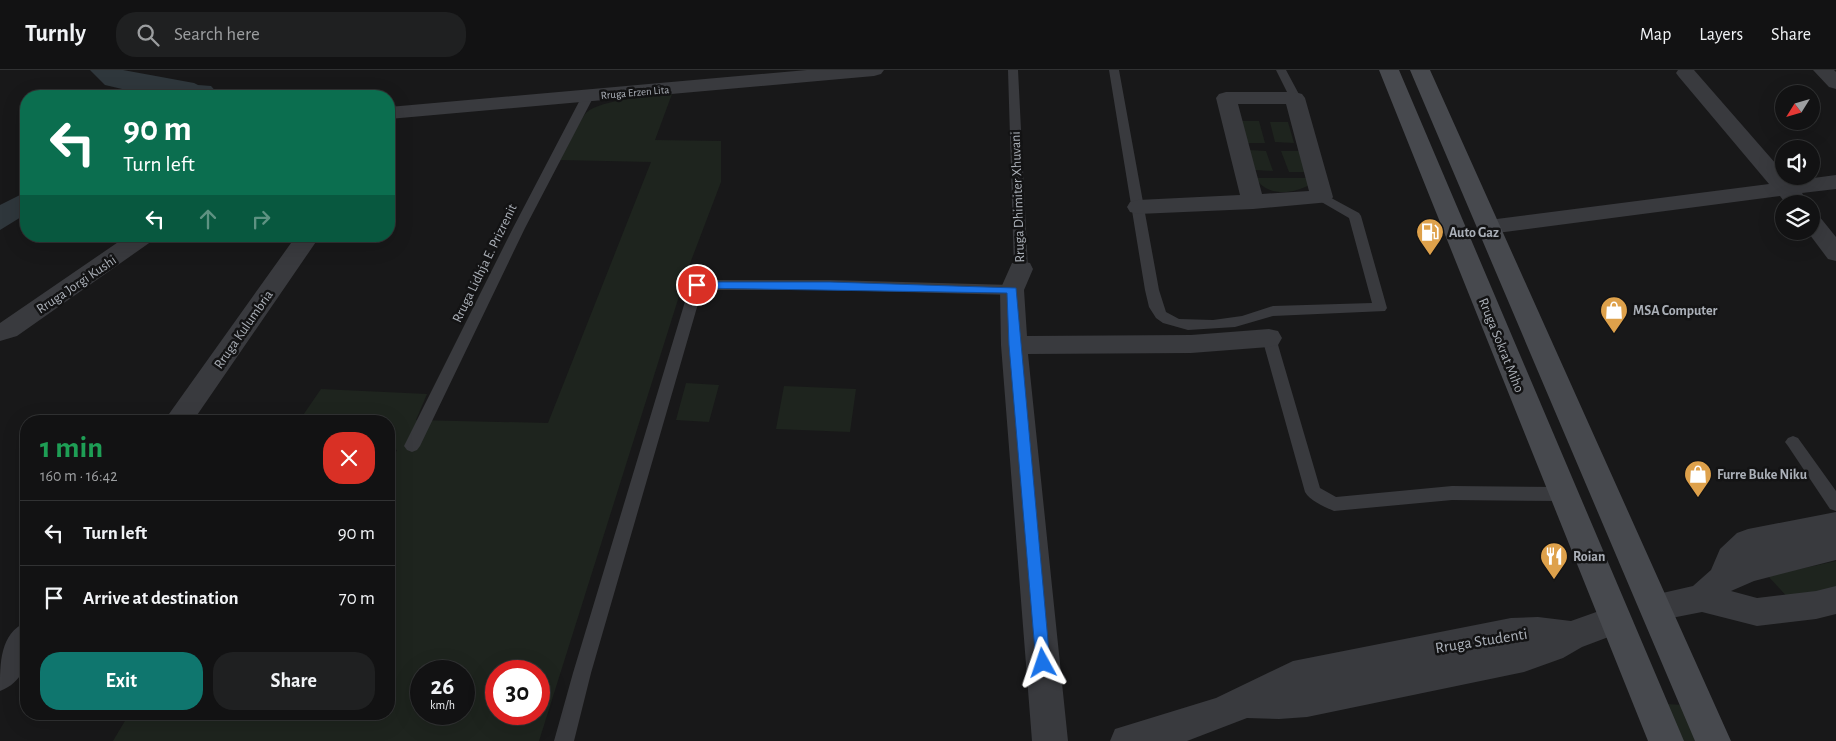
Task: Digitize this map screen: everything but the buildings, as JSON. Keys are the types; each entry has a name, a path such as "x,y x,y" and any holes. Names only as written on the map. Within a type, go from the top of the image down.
{"main road":[{"name":"Rruga Sokrat Miho","path":"1389,70 1666,741"},
{"path":"1420,70 1656,607 1712,741"},
{"path":"1616,620 1656,607"}],"street":[{"name":"Rruga Erzen Lita","path":"395,115 588,96 698,78 874,70"},
{"path":"1823,70 1836,83"},
{"path":"1686,73 1792,195"},
{"path":"1138,207 1253,202 1322,196 1295,98 1226,98 1253,202"},
{"path":"1796,195 1836,182"},
{"path":"1489,227 1775,198"},
{"path":"1820,233 1836,254"},
{"name":"Rruga Jorgi Kushi","path":"3,334 135,242"},
{"name":"Rruga Kulumbria","path":"182,415 304,242"},
{"name":"Rruga Dhimiter Xhuvani","path":"1016,279 1014,345 1050,741"},
{"path":"1014,345 1191,344 1269,338"},
{"path":"1712,589 1731,558 1748,542 1836,525"},
{"path":"1656,607 1712,589 1751,568 1836,546"},
{"path":"1712,589 1757,612 1816,605 1836,600"},
{"name":"Rruga Studenti","path":"1128,741 1188,723 1244,702 1279,703 1307,701 1524,657 1551,647 1570,636 1616,620"},
{"path":"0,674 20,646"}],"lane":[{"name":"Rruga Dhimiter Xhuvani","path":"1013,70 1016,279"},
{"path":"1114,70 1156,305 1161,315 1170,322 1206,325 1245,320 1272,311 1380,308 1355,216 1322,196"},
{"path":"1281,70 1295,98"},
{"name":"Rruga Lidhja E. Prizrenit","path":"412,446 518,228 588,96"},
{"path":"564,741 587,655 697,285 830,285 1016,279"},
{"path":"1269,338 1313,492 1334,504 1452,493 1564,494"},
{"path":"1793,442 1836,504"}],"shaded area":[{"path":"90,70 123,70 211,86 215,90 123,90 105,85"},
{"path":"672,94 655,140 721,141 721,182 686,274 550,706 550,660 485,660 485,725 544,725 539,741 113,741 125,720 395,720 395,454 397,450 395,450 395,415 303,415 321,389 427,394 416,420 548,423 651,162 560,160 587,112 615,101"},
{"path":"1239,121 1259,121 1265,143 1245,143"},
{"path":"1270,122 1288,122 1294,143 1275,142"},
{"path":"1249,150 1266,151 1273,171 1255,170"},
{"path":"1281,151 1299,151 1308,172 1289,172"},
{"path":"1256,178 1307,178 1309,185 1288,192 1273,191 1266,188"},
{"path":"20,195 20,218 0,230 0,205"},
{"path":"686,383 719,385 709,422 676,420"},
{"path":"784,386 856,389 850,432 776,429"},
{"path":"1836,561 1836,591 1791,601 1768,576"},
{"path":"1667,704 1683,705 1698,741 1682,741"}],"place":[{"name":"Auto Gaz","path":"1430,256"},
{"name":"MSA Computer","path":"1614,334"},
{"name":"Furre Buke Niku","path":"1698,498"},
{"name":"Roian","path":"1554,580"}],"route":[{"path":"697,285 830,285 1012,290 1014,345 1043,663"}]}
